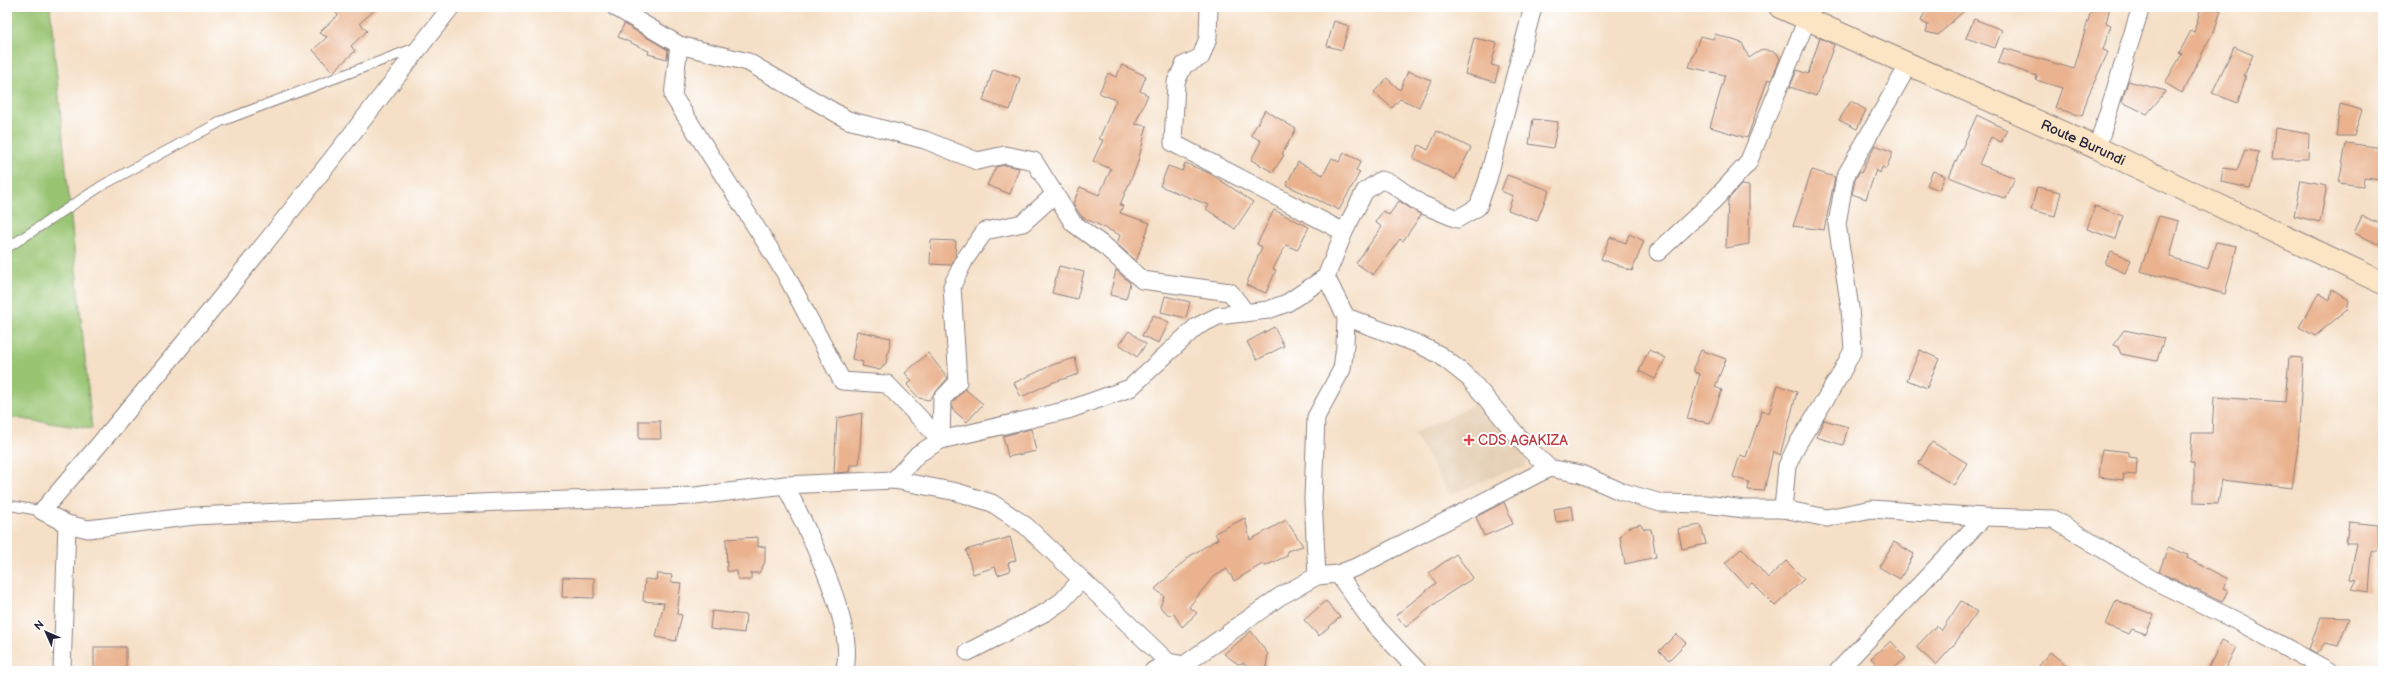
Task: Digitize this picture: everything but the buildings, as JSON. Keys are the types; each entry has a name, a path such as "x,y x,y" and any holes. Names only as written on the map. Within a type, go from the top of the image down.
{"main road":[{"name":"Route Burundi","path":"1780,7 1810,13 1909,64 2097,148 2383,283"}],"street":[{"path":"451,7 350,138 114,428 42,511 68,524 88,529 194,516 501,502 695,496 785,485 894,480 957,492 992,503 1026,526 1081,580 1181,666"},
{"path":"615,7 678,45 748,62 848,120 925,140 977,161 1005,154 1034,161 1073,224 1106,248 1142,280 1230,292 1246,313"},
{"path":"1209,7 1208,38 1201,57 1184,65 1176,82 1173,143 1344,232"},
{"path":"894,480 918,454 941,440 1068,410 1130,388 1196,327 1218,316 1268,310 1287,303 1326,277 1344,232 1365,190 1381,180 1391,183 1421,204 1456,219 1478,207 1488,179 1534,7"},
{"path":"2097,148 2141,7"},
{"path":"1658,252 1714,199 1748,163 1810,13"},
{"path":"678,45 673,96 785,273 842,381 887,384 941,440"},
{"path":"1783,509 1787,466 1797,445 1840,377 1853,350 1850,308 1837,224 1845,178 1909,64"},
{"path":"941,440 942,399 958,382 952,286 965,259 985,231 1023,223 1055,194"},
{"path":"1317,576 1312,499 1316,417 1342,369 1345,346 1346,317 1326,277"},
{"path":"1346,317 1418,344 1440,355 1469,378 1527,447 1549,468 1581,474 1620,491 1661,503 1705,504 1744,510 1783,509 1827,518 1872,509 1984,517 2053,519 2162,585 2239,622 2329,671"},
{"path":"1152,671 1181,666 1279,598 1317,576 1338,574 1359,566 1549,468"},
{"path":"785,485 813,542 845,629 848,661 844,671"},
{"path":"1838,671 1984,517"},
{"path":"62,671 68,524"},
{"path":"1338,574 1373,624 1418,671"},
{"path":"968,652 1046,612 1062,601 1081,580"}],"lane":[{"path":"7,248 103,185 222,121 421,46"},
{"path":"7,505 42,511"}],"shaded area":[{"name":"CDS AGAKIZA","path":"1486,399 1527,447 1526,467 1505,472 1450,495 1414,433"}],"green space":[{"path":"7,7 50,7 92,429 7,417"}],"place":[{"name":"CDS AGAKIZA","path":"1469,440"}]}
